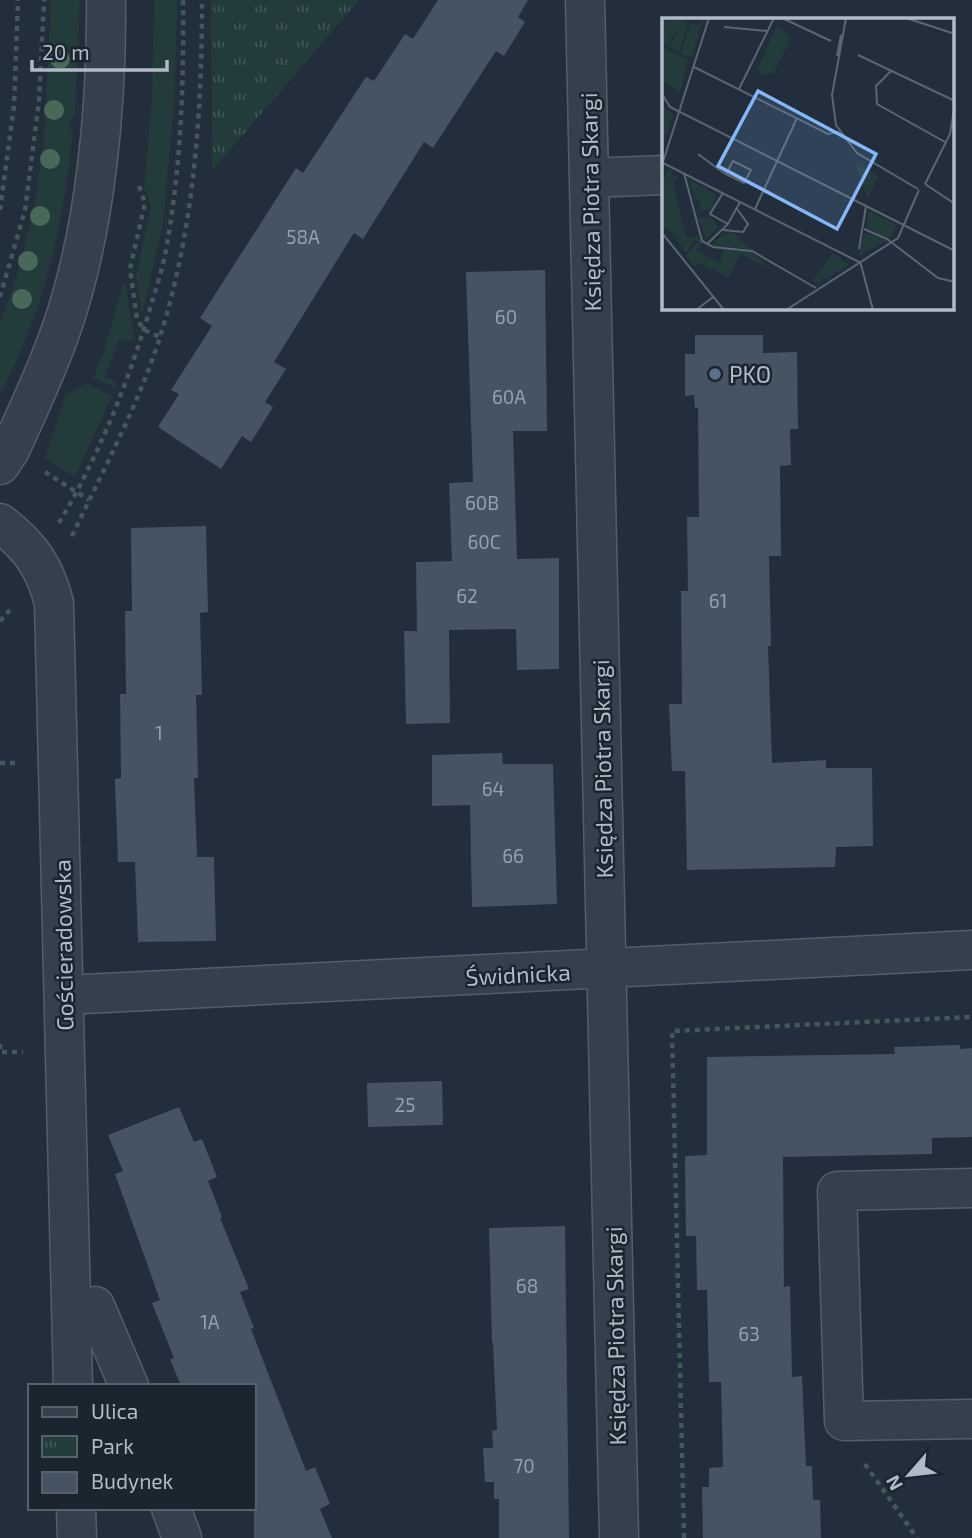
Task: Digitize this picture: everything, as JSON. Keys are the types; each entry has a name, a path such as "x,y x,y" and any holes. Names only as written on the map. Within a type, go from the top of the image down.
{"street":[{"path":"0,465 10,450 63,326 81,256 92,197 102,107 106,0"},
{"name":"Księdza Piotra Skargi","path":"585,0 619,1538"},
{"path":"589,178 662,175"},
{"name":"Gościeradowska","path":"0,523 39,563 54,603 73,1384"},
{"name":"Świdnicka","path":"64,995 972,950"},
{"path":"972,1188 836,1191 844,1421 972,1419"},
{"path":"96,1306 128,1384"},
{"path":"76,1510 77,1538"},
{"path":"172,1510 182,1538"}],"path":[{"path":"0,210 14,106 18,0"},
{"path":"0,297 25,210 39,101 44,0"},
{"path":"0,621 39,563 77,493 138,351 166,253 178,167 184,0"},
{"path":"39,563 72,537 136,402 160,337 184,248 194,166 202,43 201,0"},
{"path":"141,174 139,187 145,203 130,269 137,319 144,330 160,337"},
{"path":"684,1538 672,1031 972,1017"}],"green space":[{"path":"51,0 80,0 75,114 70,124 73,133 69,168 50,267 29,331 0,395 0,323 17,276 34,208 44,141"},
{"path":"154,0 177,0 175,96 163,224 142,315 136,276 151,206 144,188 152,96"},
{"path":"211,0 359,0 212,171"},
{"path":"126,283 134,340 129,342 119,339 105,377 114,381 116,388 93,378 103,354 122,287"},
{"path":"86,383 112,396 75,477 45,458 66,395"}],"building":[{"path":"438,0 528,0 518,17 525,22 504,56 496,51 433,148 424,142 363,239 354,233 274,362 286,369 265,402 273,407 251,442 242,436 221,469 158,427 179,394 171,390 212,326 200,318 296,168 303,173 366,77 374,81 405,34 413,39"},
{"path":"545,270 547,431 513,431 517,559 559,558 559,669 517,670 516,629 449,630 450,723 406,724 404,631 417,631 416,562 452,561 449,483 473,482 466,272"},
{"path":"695,335 763,335 763,353 797,352 798,429 790,429 791,465 780,466 781,556 769,556 771,646 768,646 772,763 826,760 826,768 872,768 873,846 836,847 835,867 687,870 685,771 672,771 669,704 682,704 681,591 688,591 687,517 699,517 698,408 695,408 694,395 685,396 685,354 695,354"},
{"path":"206,526 208,612 200,613 202,695 196,695 198,778 194,778 197,857 214,857 216,941 138,942 135,862 118,862 115,782 115,779 121,778 120,694 126,694 125,611 132,611 131,528"},
{"path":"502,753 503,764 553,764 557,904 472,907 470,805 432,806 432,755"},
{"path":"960,1045 960,1049 972,1048 972,1137 932,1138 932,1154 783,1157 784,1287 790,1286 792,1377 802,1376 806,1466 812,1466 813,1500 820,1500 821,1538 703,1538 702,1487 709,1487 709,1468 723,1467 721,1382 709,1382 707,1290 697,1290 696,1236 686,1236 685,1156 707,1155 707,1057 895,1054 894,1047"},
{"path":"442,1081 443,1125 368,1127 367,1083"},
{"path":"179,1107 194,1142 202,1139 217,1177 208,1181 249,1289 240,1292 254,1328 251,1329 306,1471 315,1467 330,1504 320,1509 332,1538 254,1538 256,1384 180,1384 170,1359 174,1358 152,1303 160,1300 115,1174 123,1171 108,1135"},
{"path":"565,1226 569,1538 499,1538 499,1499 494,1499 494,1482 485,1482 483,1448 493,1448 492,1431 497,1430 489,1228"}],"place":[{"name":"PKO","path":"715,374"}]}
